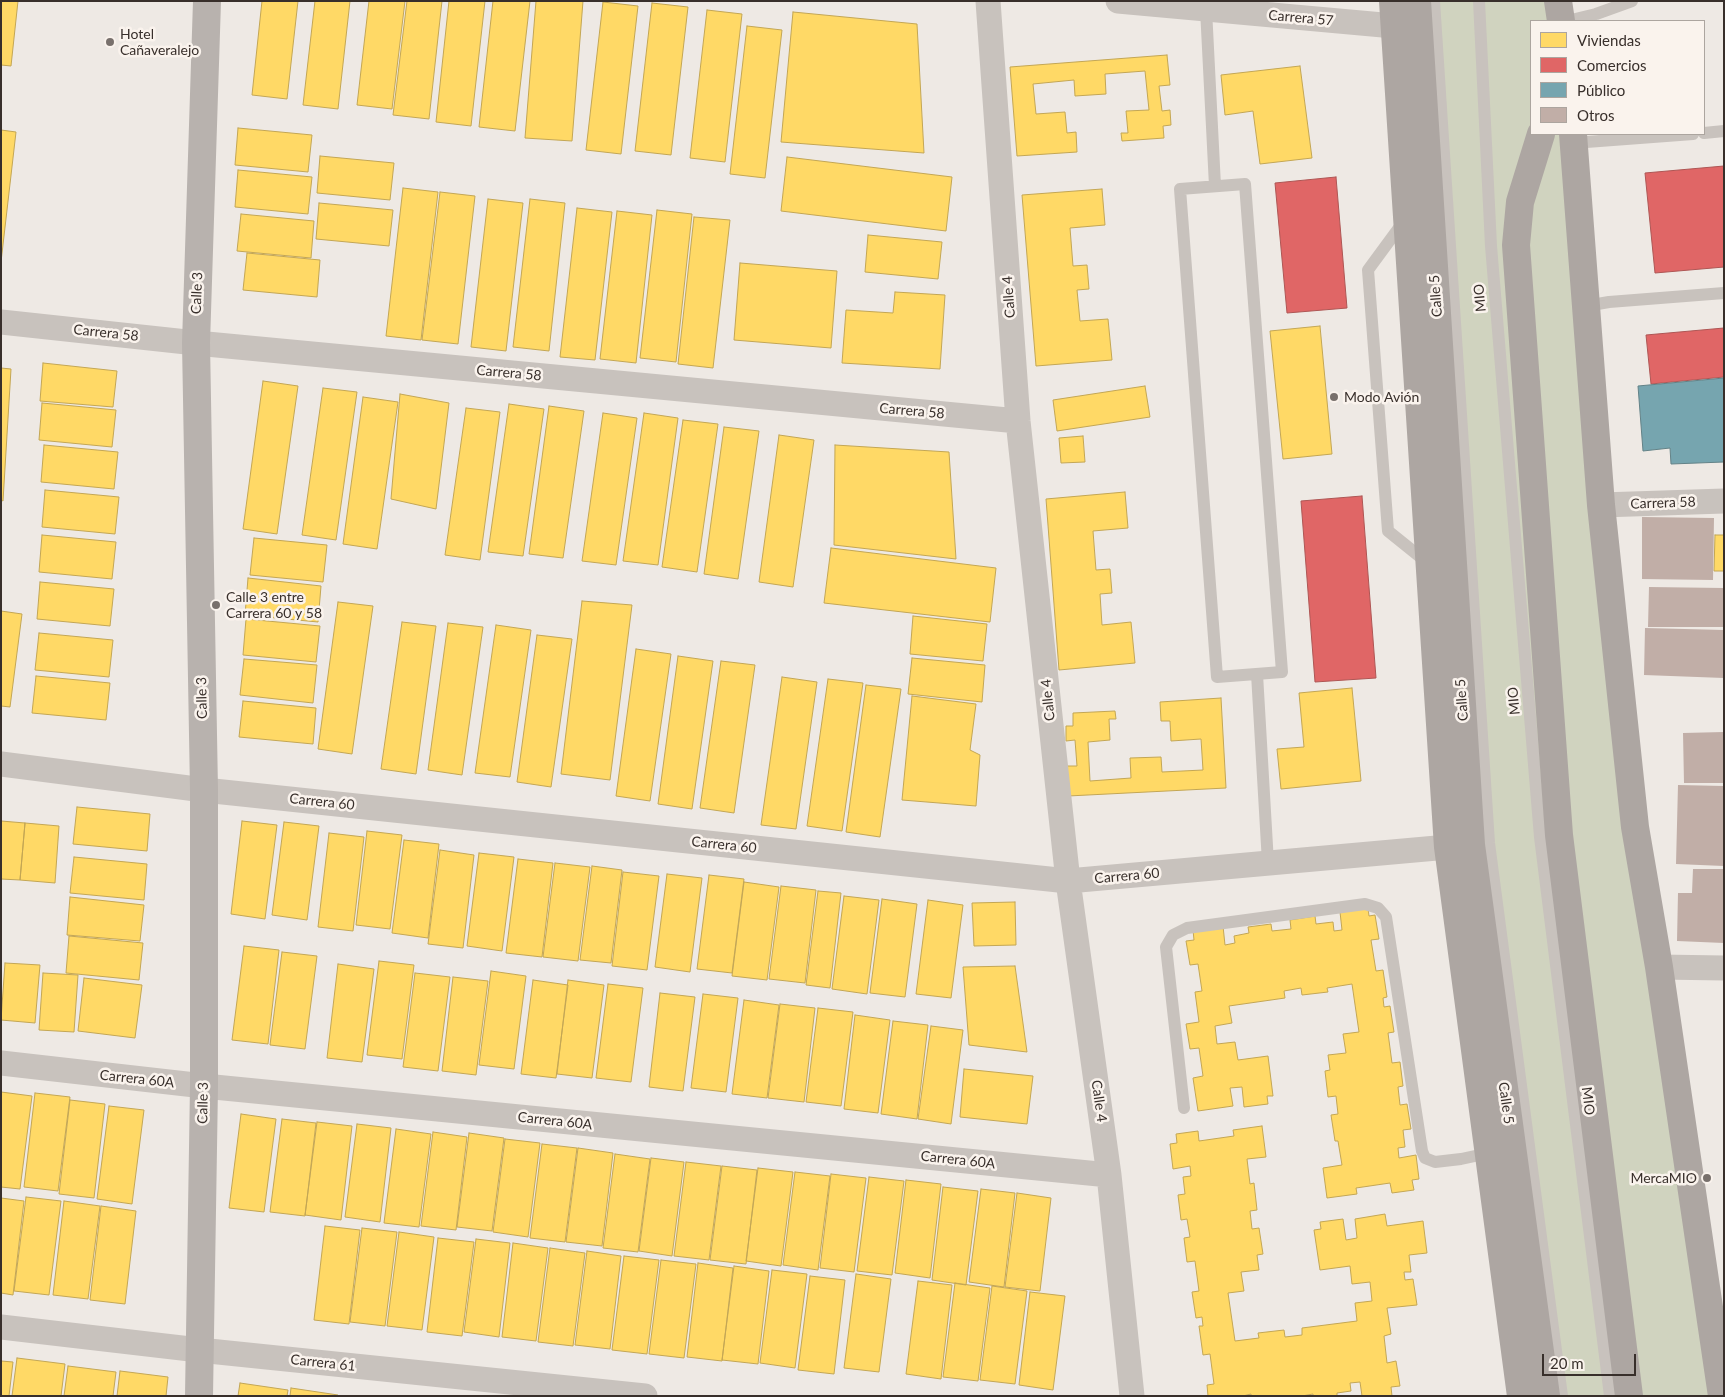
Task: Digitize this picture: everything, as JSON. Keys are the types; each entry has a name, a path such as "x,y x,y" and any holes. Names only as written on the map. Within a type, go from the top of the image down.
{"main road":[{"name":"Calle 5","path":"1418,1 1471,845 1546,1396"},
{"path":"1558,1 1561,20"},
{"name":"Calle 5","path":"1393,14 1448,847 1521,1396"},
{"path":"1541,135 1520,202 1516,255 1559,835 1629,1396"},
{"path":"1573,138 1601,505 1636,827 1659,967 1722,1396"}],"street":[{"name":"Calle 3","path":"199,1396 204,1086 204,790 196,343 207,1"},
{"name":"Calle 4","path":"988,1 1018,421 1068,881 1109,1175 1132,1396"},
{"name":"Carrera 57","path":"1118,1 1206,9 1393,14"},
{"name":"Carrera 58","path":"1,322 196,343 1018,421"},
{"name":"Carrera 58","path":"1601,505 1724,501"},
{"name":"Carrera 60","path":"1,764 204,790 1068,881 1448,847"},
{"path":"1659,967 1724,968"},
{"name":"Carrera 60A","path":"1,1063 204,1086 1109,1175"},
{"name":"Carrera 61","path":"1,1327 199,1350 644,1396"}],"lane":[{"name":"MIO","path":"1434,1 1489,843 1562,1396"},
{"name":"MIO","path":"1479,1 1491,246 1540,837 1610,1396"},
{"path":"1571,20 1596,14 1632,1"},
{"path":"1206,9 1215,186"},
{"path":"1705,133 1724,131"},
{"path":"1573,138 1663,135"},
{"path":"1246,184 1282,672 1217,677 1180,189 1215,186 1246,184"},
{"path":"1406,216 1368,270 1388,532 1429,564"},
{"path":"1586,306 1608,302 1724,293"},
{"path":"1257,674 1268,863"},
{"path":"1184,1108 1166,947 1173,935 1187,928 1365,904 1378,908 1386,918 1420,1142 1425,1158 1434,1162 1461,1159 1489,1152"}],"green space":[{"path":"1434,1 1558,1 1561,20 1530,20 1530,135 1573,135 1601,505 1722,1396 1562,1396 1489,843"}],"building: Viviendas":[{"path":"1,1 18,1 11,66 1,65"},
{"path":"262,1 298,1 287,99 252,95"},
{"path":"315,1 350,1 338,109 303,105"},
{"path":"369,1 405,1 392,109 357,105"},
{"path":"407,1 442,1 429,119 393,115"},
{"path":"449,1 485,1 471,126 436,122"},
{"path":"493,1 530,1 515,131 479,127"},
{"path":"536,1 583,1 572,141 525,138"},
{"path":"603,2 638,6 621,154 586,150"},
{"path":"652,3 688,7 671,155 635,151"},
{"path":"707,10 742,14 725,162 690,158"},
{"path":"793,12 917,24 924,153 781,142"},
{"path":"747,26 782,30 765,178 730,174"},
{"path":"1167,55 1170,85 1159,86 1162,111 1170,110 1171,125 1163,126 1164,138 1122,141 1121,133 1128,133 1126,111 1149,110 1145,71 1105,74 1106,94 1075,96 1074,80 1033,84 1036,114 1065,112 1067,133 1076,132 1077,152 1017,156 1010,67"},
{"path":"1300,66 1312,158 1260,164 1253,111 1225,115 1221,75"},
{"path":"238,128 312,135 308,172 235,165"},
{"path":"1,130 16,132 1,262"},
{"path":"320,156 394,163 390,200 317,193"},
{"path":"787,157 952,177 946,231 781,211"},
{"path":"238,170 312,177 308,214 235,207"},
{"path":"403,188 438,192 421,340 386,336"},
{"path":"1102,189 1105,225 1070,228 1073,266 1087,265 1089,289 1077,290 1080,321 1108,319 1112,360 1036,366 1022,195"},
{"path":"440,192 475,196 458,344 422,340"},
{"path":"488,199 523,203 506,351 471,347"},
{"path":"530,199 565,203 549,351 513,347"},
{"path":"319,203 393,210 389,246 316,239"},
{"path":"577,208 612,212 595,360 560,357"},
{"path":"657,210 692,214 676,362 640,358"},
{"path":"617,211 652,215 636,363 600,359"},
{"path":"241,214 314,221 311,258 237,251"},
{"path":"694,217 730,220 713,368 678,364"},
{"path":"868,235 942,242 938,279 865,272"},
{"path":"247,253 320,260 317,297 243,290"},
{"path":"740,263 837,271 831,348 734,340"},
{"path":"895,292 945,295 940,369 842,363 846,310 893,313"},
{"path":"1320,326 1332,454 1283,459 1270,331"},
{"path":"43,363 117,371 113,407 40,401"},
{"path":"1,368 11,369 3,501 1,500"},
{"path":"263,381 298,386 277,534 243,529"},
{"path":"1145,386 1150,417 1057,431 1053,400"},
{"path":"323,388 357,392 336,540 302,535"},
{"path":"400,394 449,403 436,509 391,499"},
{"path":"363,397 398,402 377,549 343,544"},
{"path":"42,403 116,410 112,447 39,440"},
{"path":"509,404 544,409 523,556 488,552"},
{"path":"549,406 584,411 563,558 529,554"},
{"path":"466,408 500,412 480,560 445,555"},
{"path":"603,413 637,418 616,565 582,561"},
{"path":"644,413 678,418 658,565 623,561"},
{"path":"683,420 718,424 697,572 662,567"},
{"path":"724,427 759,431 738,579 704,574"},
{"path":"779,435 814,440 793,587 759,582"},
{"path":"1083,436 1085,462 1061,463 1059,438"},
{"path":"44,445 118,452 114,489 41,482"},
{"path":"835,445 949,452 956,559 834,545"},
{"path":"45,490 119,497 115,534 42,527"},
{"path":"1125,492 1128,528 1093,531 1096,570 1110,569 1112,593 1100,594 1102,625 1131,622 1135,663 1059,670 1046,499"},
{"path":"42,535 116,542 112,579 39,572"},
{"path":"1715,535 1724,535 1724,571 1714,571"},
{"path":"254,538 327,545 323,582 250,575"},
{"path":"831,548 996,568 990,622 824,603"},
{"path":"248,578 321,586 318,622 245,615"},
{"path":"40,582 114,589 110,626 37,619"},
{"path":"582,601 632,605 610,780 561,774"},
{"path":"338,602 373,606 352,754 318,749"},
{"path":"1,611 22,614 10,707 1,706"},
{"path":"913,616 987,624 983,661 910,654"},
{"path":"246,619 320,626 316,662 243,655"},
{"path":"402,622 436,626 416,774 381,769"},
{"path":"448,623 483,627 462,775 428,770"},
{"path":"496,625 531,630 510,777 475,773"},
{"path":"39,633 113,640 109,677 35,670"},
{"path":"537,635 572,639 551,787 517,782"},
{"path":"636,649 671,654 650,801 616,796"},
{"path":"678,656 713,661 692,809 658,804"},
{"path":"912,658 985,665 982,702 908,694"},
{"path":"244,659 317,665 313,703 240,695"},
{"path":"721,661 755,665 734,813 700,808"},
{"path":"36,676 110,683 106,720 32,713"},
{"path":"782,677 817,682 796,829 761,825"},
{"path":"828,679 863,683 842,831 807,826"},
{"path":"866,685 901,689 880,837 846,832"},
{"path":"1352,688 1361,781 1281,789 1277,749 1304,747 1299,693"},
{"path":"912,696 976,704 970,750 980,755 976,806 902,800"},
{"path":"1221,698 1226,788 1068,796 1066,766 1077,766 1075,740 1066,741 1066,726 1073,726 1073,713 1115,711 1116,719 1109,719 1110,740 1088,742 1090,781 1131,778 1130,758 1161,757 1162,772 1203,770 1201,739 1171,741 1170,721 1161,721 1160,702"},
{"path":"243,701 316,708 313,744 239,737"},
{"path":"77,807 150,814 147,851 73,844"},
{"path":"1,821 25,823 20,880 1,879"},
{"path":"242,821 277,825 265,919 231,914"},
{"path":"284,822 319,826 307,920 272,915"},
{"path":"25,823 59,826 55,883 20,880"},
{"path":"367,831 402,835 390,929 356,925"},
{"path":"329,833 364,837 353,931 318,927"},
{"path":"404,840 439,844 428,938 392,933"},
{"path":"440,850 474,855 463,948 428,944"},
{"path":"479,853 514,857 502,951 467,946"},
{"path":"74,857 147,864 144,900 70,893"},
{"path":"518,859 553,863 542,957 506,953"},
{"path":"555,863 590,867 578,961 543,957"},
{"path":"592,866 622,870 611,963 580,960"},
{"path":"623,872 659,876 647,970 612,966"},
{"path":"667,874 702,878 690,972 655,967"},
{"path":"709,875 744,879 732,973 697,969"},
{"path":"744,882 779,887 767,980 732,976"},
{"path":"781,886 816,890 805,983 769,979"},
{"path":"818,891 841,893 830,988 806,985"},
{"path":"844,896 879,900 867,994 832,989"},
{"path":"70,897 144,905 140,941 67,935"},
{"path":"882,899 917,904 905,997 870,993"},
{"path":"928,900 963,905 951,998 916,994"},
{"path":"1015,902 1016,945 974,946 972,903"},
{"path":"1368,908 1369,916 1375,915 1379,939 1371,940 1376,971 1383,970 1387,997 1383,998 1384,1007 1390,1006 1394,1032 1388,1033 1392,1063 1400,1062 1403,1086 1398,1087 1400,1105 1407,1104 1411,1129 1403,1130 1405,1147 1398,1148 1399,1158 1416,1155 1419,1179 1412,1180 1414,1190 1392,1193 1390,1183 1356,1188 1357,1194 1327,1198 1323,1168 1342,1165 1338,1141 1335,1141 1331,1115 1338,1114 1336,1096 1328,1097 1325,1071 1330,1070 1328,1055 1346,1053 1343,1034 1359,1032 1352,984 1327,988 1328,992 1302,995 1301,988 1284,991 1285,998 1229,1006 1232,1023 1215,1026 1217,1044 1235,1042 1238,1060 1268,1056 1273,1096 1267,1096 1268,1104 1244,1107 1242,1087 1230,1088 1233,1106 1198,1111 1193,1078 1203,1076 1199,1048 1190,1049 1186,1024 1199,1022 1195,992 1202,991 1198,964 1190,965 1186,941 1194,940 1193,930 1223,926 1225,945 1235,943 1234,936 1249,933 1248,927 1271,924 1272,931 1291,929 1290,920 1315,916 1316,924 1333,922 1334,931 1342,930 1340,912"},
{"path":"69,936 143,943 139,980 66,973"},
{"path":"244,946 279,950 268,1044 232,1040"},
{"path":"282,952 317,956 305,1049 270,1045"},
{"path":"379,961 414,965 402,1059 367,1055"},
{"path":"5,963 40,965 35,1023 1,1020"},
{"path":"338,964 374,969 362,1062 327,1058"},
{"path":"1015,966 1027,1052 969,1045 963,967"},
{"path":"491,971 526,976 514,1069 479,1065"},
{"path":"43,973 78,975 74,1032 39,1030"},
{"path":"415,973 450,977 438,1071 403,1067"},
{"path":"453,977 488,981 476,1075 442,1071"},
{"path":"84,978 142,985 135,1038 78,1031"},
{"path":"533,980 568,985 556,1078 521,1074"},
{"path":"568,980 604,985 592,1078 557,1074"},
{"path":"608,984 643,988 631,1082 596,1078"},
{"path":"660,993 695,997 683,1091 649,1087"},
{"path":"703,994 738,998 726,1092 691,1088"},
{"path":"744,1000 779,1005 767,1098 732,1094"},
{"path":"780,1004 815,1008 804,1102 768,1098"},
{"path":"818,1008 853,1012 841,1106 806,1102"},
{"path":"855,1015 890,1020 878,1113 844,1109"},
{"path":"893,1021 928,1025 917,1119 881,1114"},
{"path":"931,1026 963,1030 951,1124 918,1119"},
{"path":"964,1069 1033,1076 1027,1124 960,1117"},
{"path":"1,1092 32,1096 20,1189 1,1187"},
{"path":"35,1093 70,1097 58,1191 24,1187"},
{"path":"70,1100 105,1104 94,1198 59,1194"},
{"path":"109,1106 144,1110 132,1204 97,1199"},
{"path":"241,1114 276,1119 264,1212 229,1208"},
{"path":"282,1119 316,1123 305,1216 270,1212"},
{"path":"317,1122 352,1126 341,1220 305,1215"},
{"path":"357,1124 391,1128 380,1222 345,1217"},
{"path":"1262,1126 1266,1157 1247,1159 1250,1184 1254,1183 1257,1210 1250,1211 1252,1229 1259,1228 1263,1254 1257,1255 1259,1270 1241,1272 1244,1291 1228,1293 1235,1341 1259,1338 1258,1333 1284,1330 1285,1337 1302,1335 1302,1328 1357,1321 1355,1303 1372,1301 1370,1282 1352,1284 1350,1266 1320,1270 1314,1230 1321,1229 1320,1222 1343,1219 1346,1240 1357,1238 1355,1219 1385,1214 1387,1226 1423,1221 1427,1253 1409,1255 1411,1272 1404,1272 1405,1280 1413,1279 1417,1305 1387,1308 1391,1334 1384,1336 1387,1363 1396,1361 1400,1386 1391,1387 1392,1396 1362,1396 1360,1382 1350,1383 1351,1391 1337,1393 1337,1396 1313,1396 1313,1394 1302,1396 1251,1396 1251,1394 1243,1396 1208,1396 1207,1385 1214,1384 1210,1354 1203,1355 1199,1326 1203,1326 1202,1317 1196,1318 1192,1292 1199,1291 1195,1261 1187,1262 1184,1238 1190,1237 1187,1219 1181,1220 1178,1195 1185,1194 1183,1177 1191,1176 1190,1166 1173,1169 1170,1144 1177,1143 1176,1134 1198,1131 1199,1141 1234,1136 1233,1130"},
{"path":"396,1129 431,1134 419,1227 384,1223"},
{"path":"433,1132 467,1137 456,1230 421,1226"},
{"path":"469,1133 504,1138 492,1231 457,1227"},
{"path":"505,1139 540,1143 528,1237 493,1232"},
{"path":"542,1144 577,1148 565,1242 530,1238"},
{"path":"578,1148 613,1153 602,1246 566,1242"},
{"path":"615,1154 650,1159 638,1252 603,1248"},
{"path":"651,1158 684,1162 672,1256 639,1251"},
{"path":"686,1162 721,1166 709,1260 674,1256"},
{"path":"722,1166 757,1170 746,1264 710,1260"},
{"path":"758,1168 793,1172 781,1266 746,1261"},
{"path":"795,1172 830,1176 818,1270 783,1265"},
{"path":"831,1174 866,1178 854,1272 820,1268"},
{"path":"869,1177 904,1181 892,1275 857,1271"},
{"path":"906,1180 941,1184 930,1278 895,1273"},
{"path":"943,1187 978,1191 966,1285 932,1280"},
{"path":"981,1189 1015,1193 1004,1287 969,1282"},
{"path":"1017,1193 1051,1198 1040,1291 1005,1287"},
{"path":"26,1197 61,1201 49,1295 14,1291"},
{"path":"1,1198 24,1201 13,1295 1,1293"},
{"path":"64,1201 100,1206 88,1299 53,1295"},
{"path":"101,1206 136,1211 125,1304 90,1300"},
{"path":"325,1226 360,1230 349,1324 314,1320"},
{"path":"362,1228 397,1232 385,1326 350,1322"},
{"path":"399,1232 434,1237 422,1330 387,1326"},
{"path":"438,1238 474,1242 462,1336 427,1332"},
{"path":"476,1239 510,1243 499,1337 464,1332"},
{"path":"513,1243 548,1248 536,1341 502,1337"},
{"path":"550,1248 585,1253 573,1346 538,1342"},
{"path":"587,1251 621,1256 610,1349 575,1345"},
{"path":"624,1256 659,1260 647,1354 612,1350"},
{"path":"661,1260 696,1264 684,1358 649,1354"},
{"path":"698,1263 733,1268 722,1361 687,1357"},
{"path":"734,1266 769,1271 758,1364 722,1360"},
{"path":"772,1270 807,1274 795,1368 760,1363"},
{"path":"856,1274 891,1279 879,1372 844,1368"},
{"path":"810,1276 845,1280 834,1374 798,1370"},
{"path":"918,1281 952,1285 941,1379 906,1374"},
{"path":"955,1283 990,1288 978,1381 943,1377"},
{"path":"992,1286 1027,1291 1015,1384 980,1380"},
{"path":"1030,1292 1065,1296 1053,1390 1019,1385"},
{"path":"17,1358 65,1364 61,1396 12,1396"},
{"path":"1,1361 13,1362 9,1396 1,1396"},
{"path":"68,1366 116,1372 113,1396 64,1396"},
{"path":"120,1371 168,1377 166,1396 117,1396"},
{"path":"240,1383 288,1390 287,1396 238,1396"},
{"path":"291,1388 338,1395 338,1396 290,1396"}],"building: Comercios":[{"path":"1724,166 1724,267 1655,273 1645,173"},
{"path":"1336,177 1347,308 1287,313 1275,183"},
{"path":"1724,328 1724,377 1651,384 1646,335"},
{"path":"1362,496 1376,678 1315,682 1301,501"}],"building: Público":[{"path":"1724,378 1724,462 1671,464 1670,448 1643,451 1638,386"}],"building: Otros":[{"path":"1642,517 1714,518 1713,580 1642,579"},
{"path":"1649,587 1724,588 1724,627 1648,627"},
{"path":"1645,628 1724,630 1724,678 1644,675"},
{"path":"1724,732 1724,783 1684,783 1683,733"},
{"path":"1678,785 1724,786 1724,866 1676,864"},
{"path":"1693,869 1724,869 1724,943 1677,941 1678,893 1692,893"}],"place":[{"name":"Hotel Cañaveralejo","path":"110,42"},
{"name":"Modo Avión","path":"1334,397"},
{"name":"Calle 3 entre Carrera 60 y 58","path":"216,605"},
{"name":"MercaMIO","path":"1707,1178"}]}
